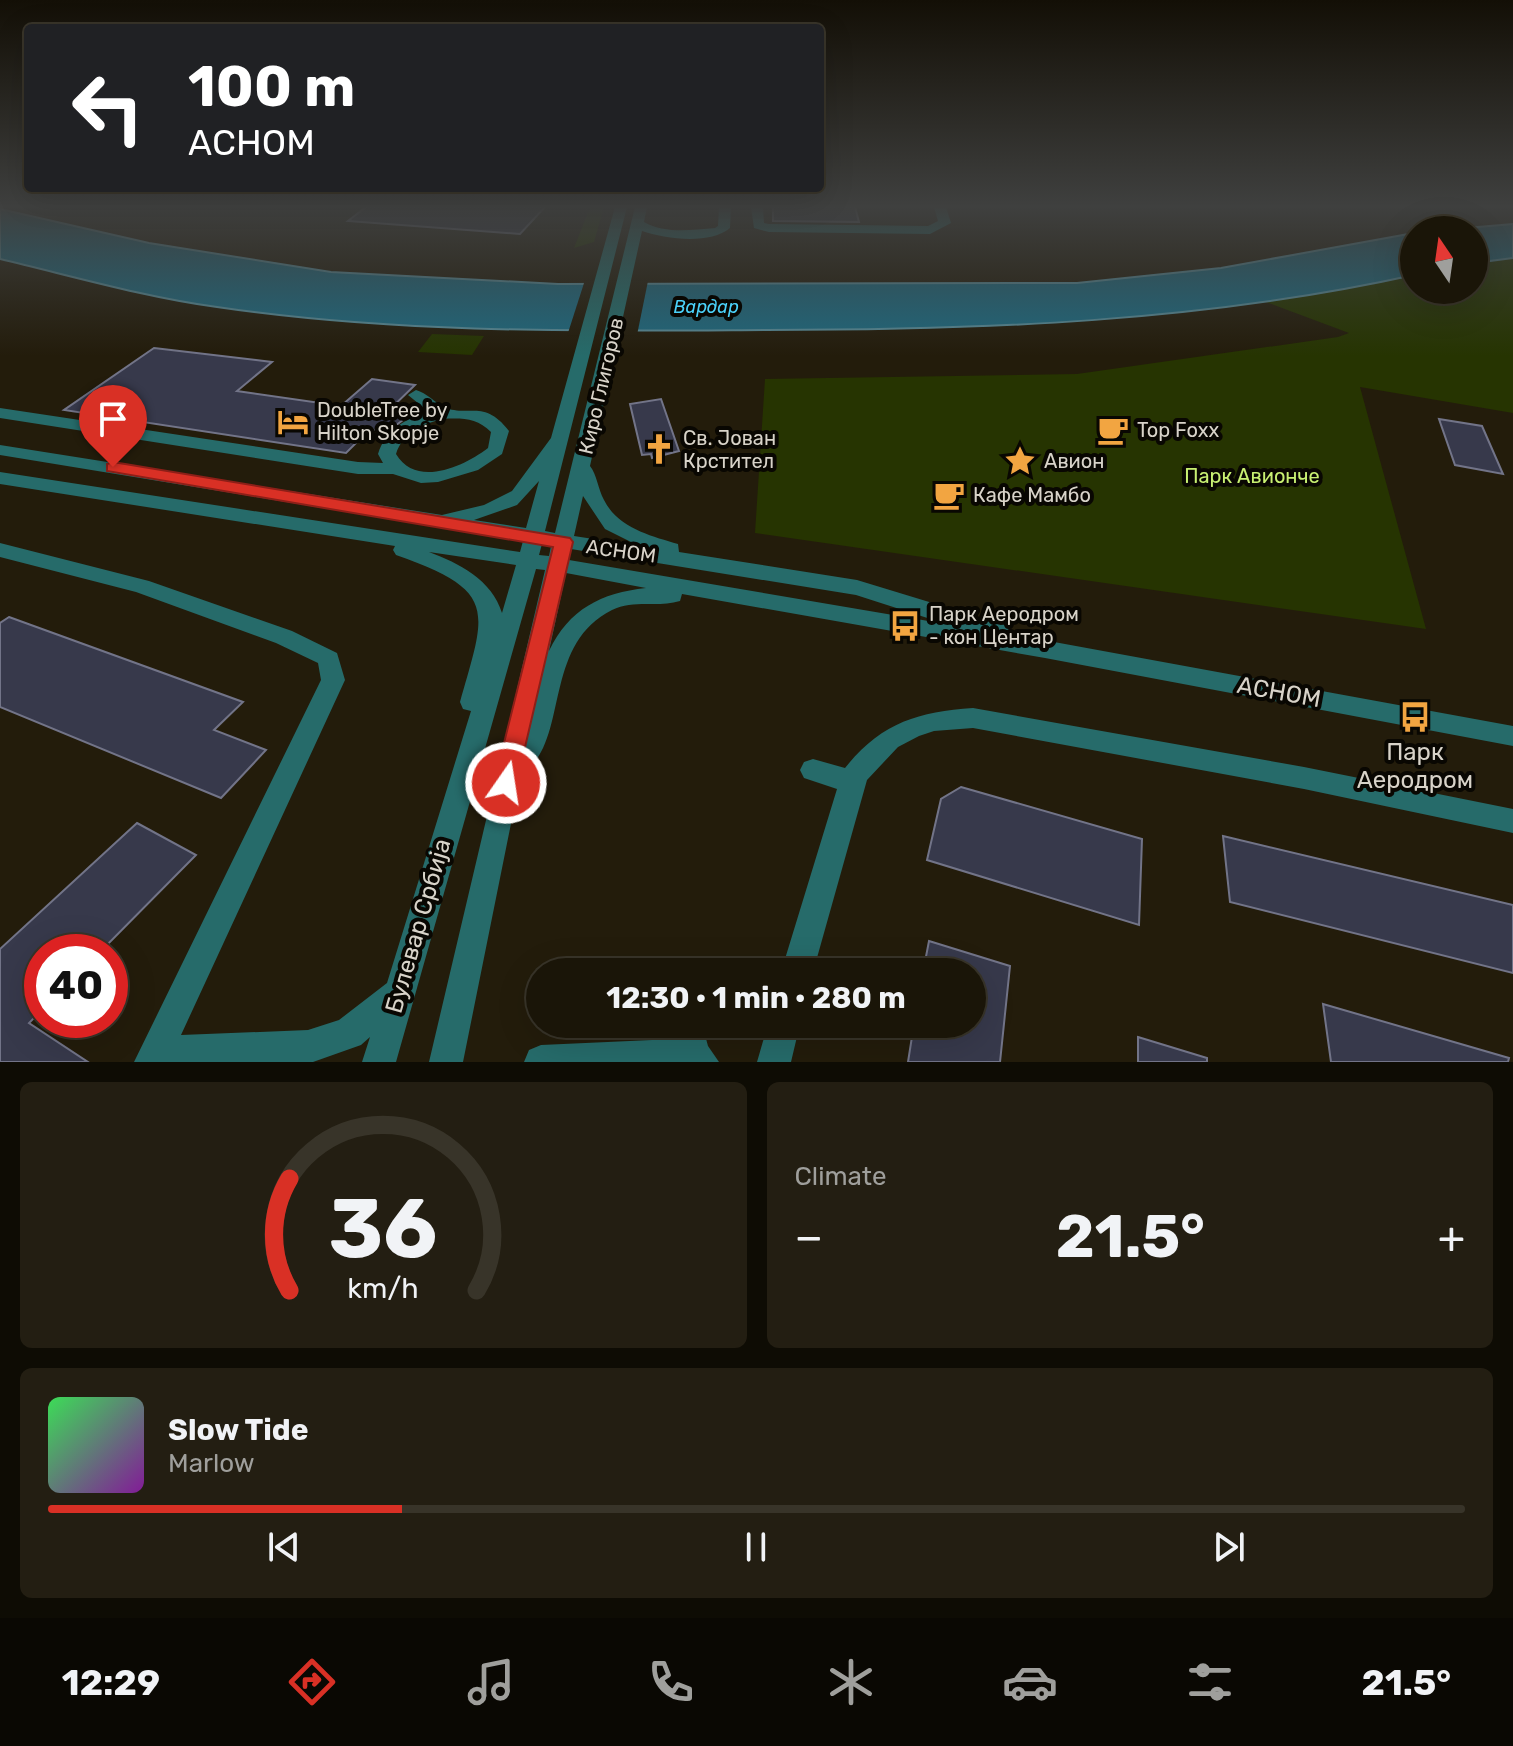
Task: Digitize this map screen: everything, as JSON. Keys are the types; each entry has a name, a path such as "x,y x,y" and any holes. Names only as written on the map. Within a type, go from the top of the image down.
{"street":[{"name":"Киро Глигоров","path":"530,549 607,257"},
{"name":"Киро Глигоров","path":"560,554 630,257"},
{"path":"416,395 443,414"},
{"path":"0,413 197,436 346,466 392,461 423,477 458,473 474,467 496,450 500,431 495,424 473,414 443,414 409,425 397,434 392,461"},
{"path":"420,519 464,516 509,501 525,489 538,463 561,438"},
{"name":"АСНОМ","path":"0,450 420,519 530,549 838,615 1045,649 1513,736"},
{"path":"583,466 591,500 600,514 625,533 667,548 749,569"},
{"name":"АСНОМ","path":"0,478 364,537 493,554 530,549"},
{"path":"364,537 411,553 448,571 471,583 486,600 492,623 462,739 460,784"},
{"name":"Булевар Србија","path":"379,1062 530,549"},
{"path":"0,550 71,566 220,612 322,653 333,670 333,680 155,1057 308,1047 349,1033 398,994"},
{"path":"446,1062 506,783 560,554"},
{"name":"АСНОМ","path":"560,554 749,569 857,588 993,629 1045,649"},
{"path":"506,783 536,733 561,642 578,622 602,605 656,594 838,615"},
{"path":"801,958 853,782 872,755 911,728 934,721 973,718 1304,778 1513,821"},
{"path":"813,770 853,782"},
{"path":"774,1062 780,1038"},
{"path":"541,1062 689,1053"}],"green space":[{"name":"Парк Авионче","path":"1513,258 1513,413 1360,387 1426,629 755,533 765,379 1077,374 1338,337 1349,333 1266,302 1400,278 1400,304 1488,304 1488,261"},
{"path":"432,334 484,336 472,355 418,352"}],"water":[{"name":"Вардар","path":"0,257 234,257 331,272 558,284 1077,283 1221,268 1284,257 1400,257 1400,278 1334,291 1173,313 929,328 628,331 423,326 286,316 135,292"},
{"path":"1488,257 1513,258 1488,261"}],"pier":[{"path":"585,280 648,281 637,335 567,336"}],"building":[{"path":"154,348 272,362 237,391 341,406 372,379 415,385 385,414 407,417 387,432 370,429 346,453 64,410"},
{"path":"661,399 679,451 652,458 651,454 642,455 630,404"},
{"path":"1439,419 1482,426 1503,474 1455,465"},
{"path":"9,617 243,702 214,730 266,750 221,798 0,707 0,623"},
{"path":"961,787 1142,839 1139,925 927,860 941,799"},
{"path":"137,823 196,855 118,934 24,934 24,1038 52,1038 88,1062 0,1062 0,949"},
{"path":"1223,836 1513,905 1513,973 1230,902"},
{"path":"929,941 984,958 926,958"},
{"path":"986,959 1010,966 1000,1062 908,1062 912,1038 986,1038"},
{"path":"1323,1004 1509,1058 1508,1062 1331,1062"},
{"path":"1138,1037 1207,1058 1207,1062 1138,1062"}],"place":[{"name":"DoubleTree by Hilton Skopje","path":"293,422"},
{"name":"Top Foxx","path":"1113,430"},
{"name":"Св. Јован Крстител","path":"659,449"},
{"name":"Авион","path":"1020,461"},
{"name":"Кафе Мамбо","path":"949,495"},
{"name":"Парк Аеродром - кон Центар","path":"905,626"},
{"name":"Парк Аеродром","path":"1415,717"}],"route":[{"path":"113,467 563,542 506,783"}]}
